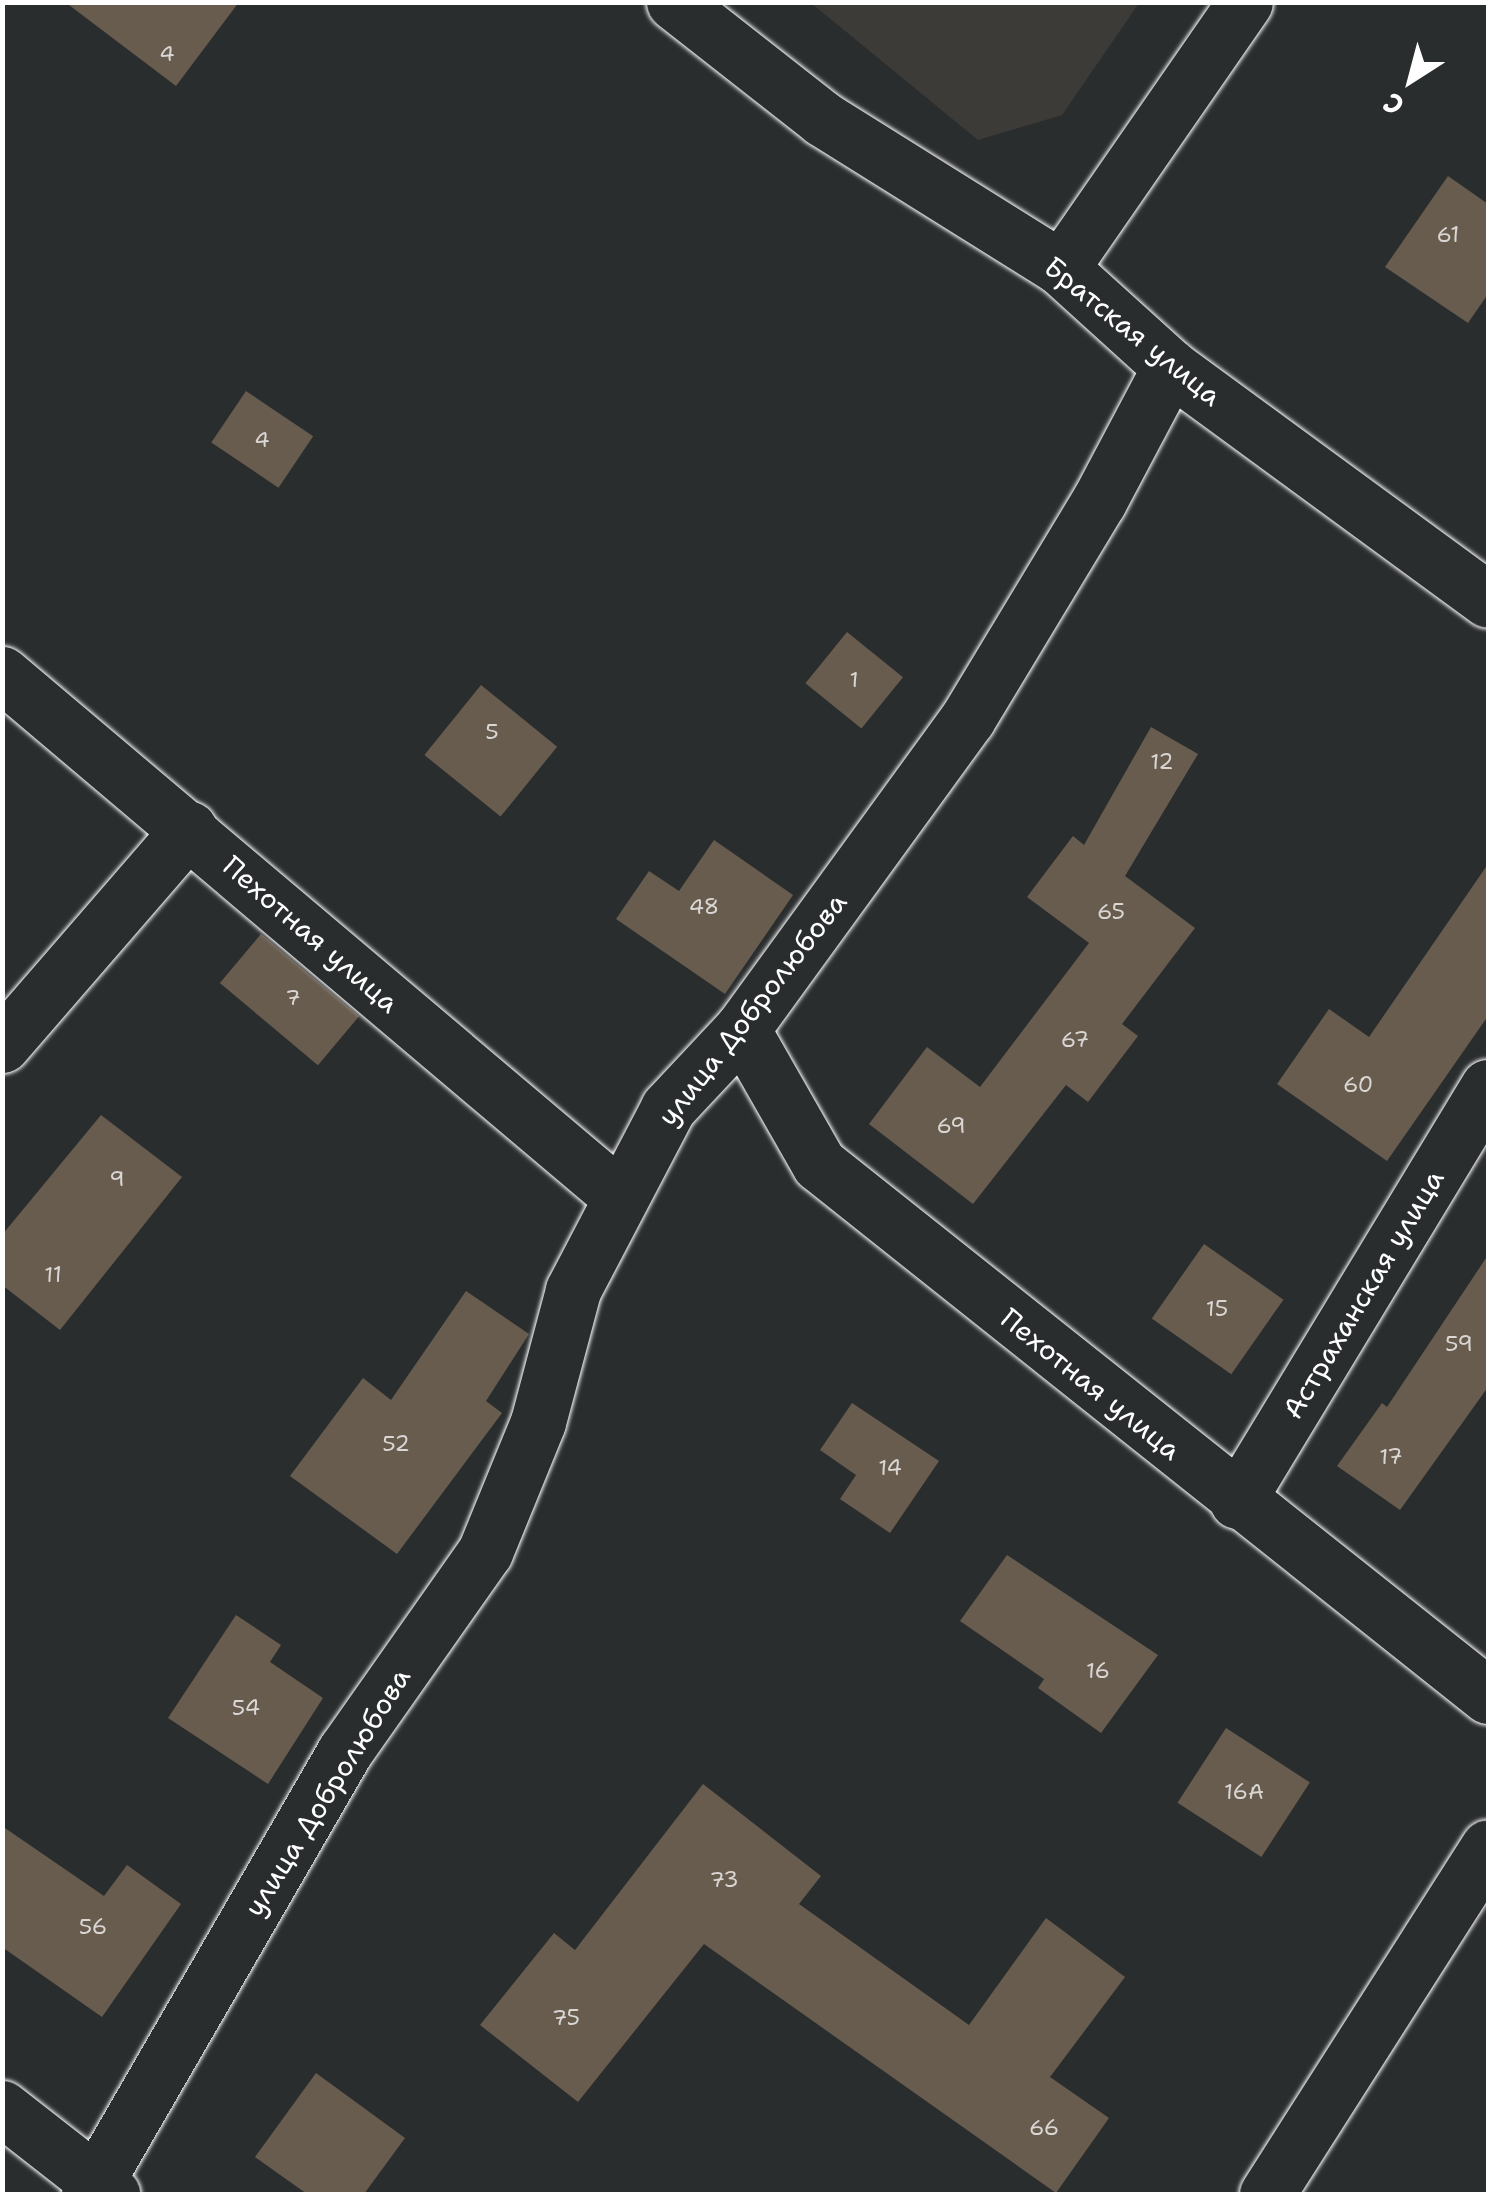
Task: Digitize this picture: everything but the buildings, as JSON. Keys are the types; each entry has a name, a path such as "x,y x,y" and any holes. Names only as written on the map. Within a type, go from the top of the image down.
{"street":[{"name":"Братская улица","path":"674,2 822,119 1061,268 1170,366 1488,600"},
{"path":"1061,268 1245,2"},
{"name":"улица Добролюбова","path":"99,2191 345,1751 485,1552 538,1422 574,1290 618,1196 668,1108 742,1029 968,718 1100,501 1170,366"},
{"name":"Пехотная улица","path":"2,674 618,1196"},
{"path":"2,1045 189,829"},
{"name":"Пехотная улица","path":"742,1029 819,1164 1236,1501 1488,1696"},
{"name":"Астраханская улица","path":"1236,1501 1488,1088"},
{"path":"1267,2194 1488,1847"},
{"path":"2,2108 99,2191"}],"shaded area":[{"path":"811,3 1139,3 1062,115 978,140"}]}
